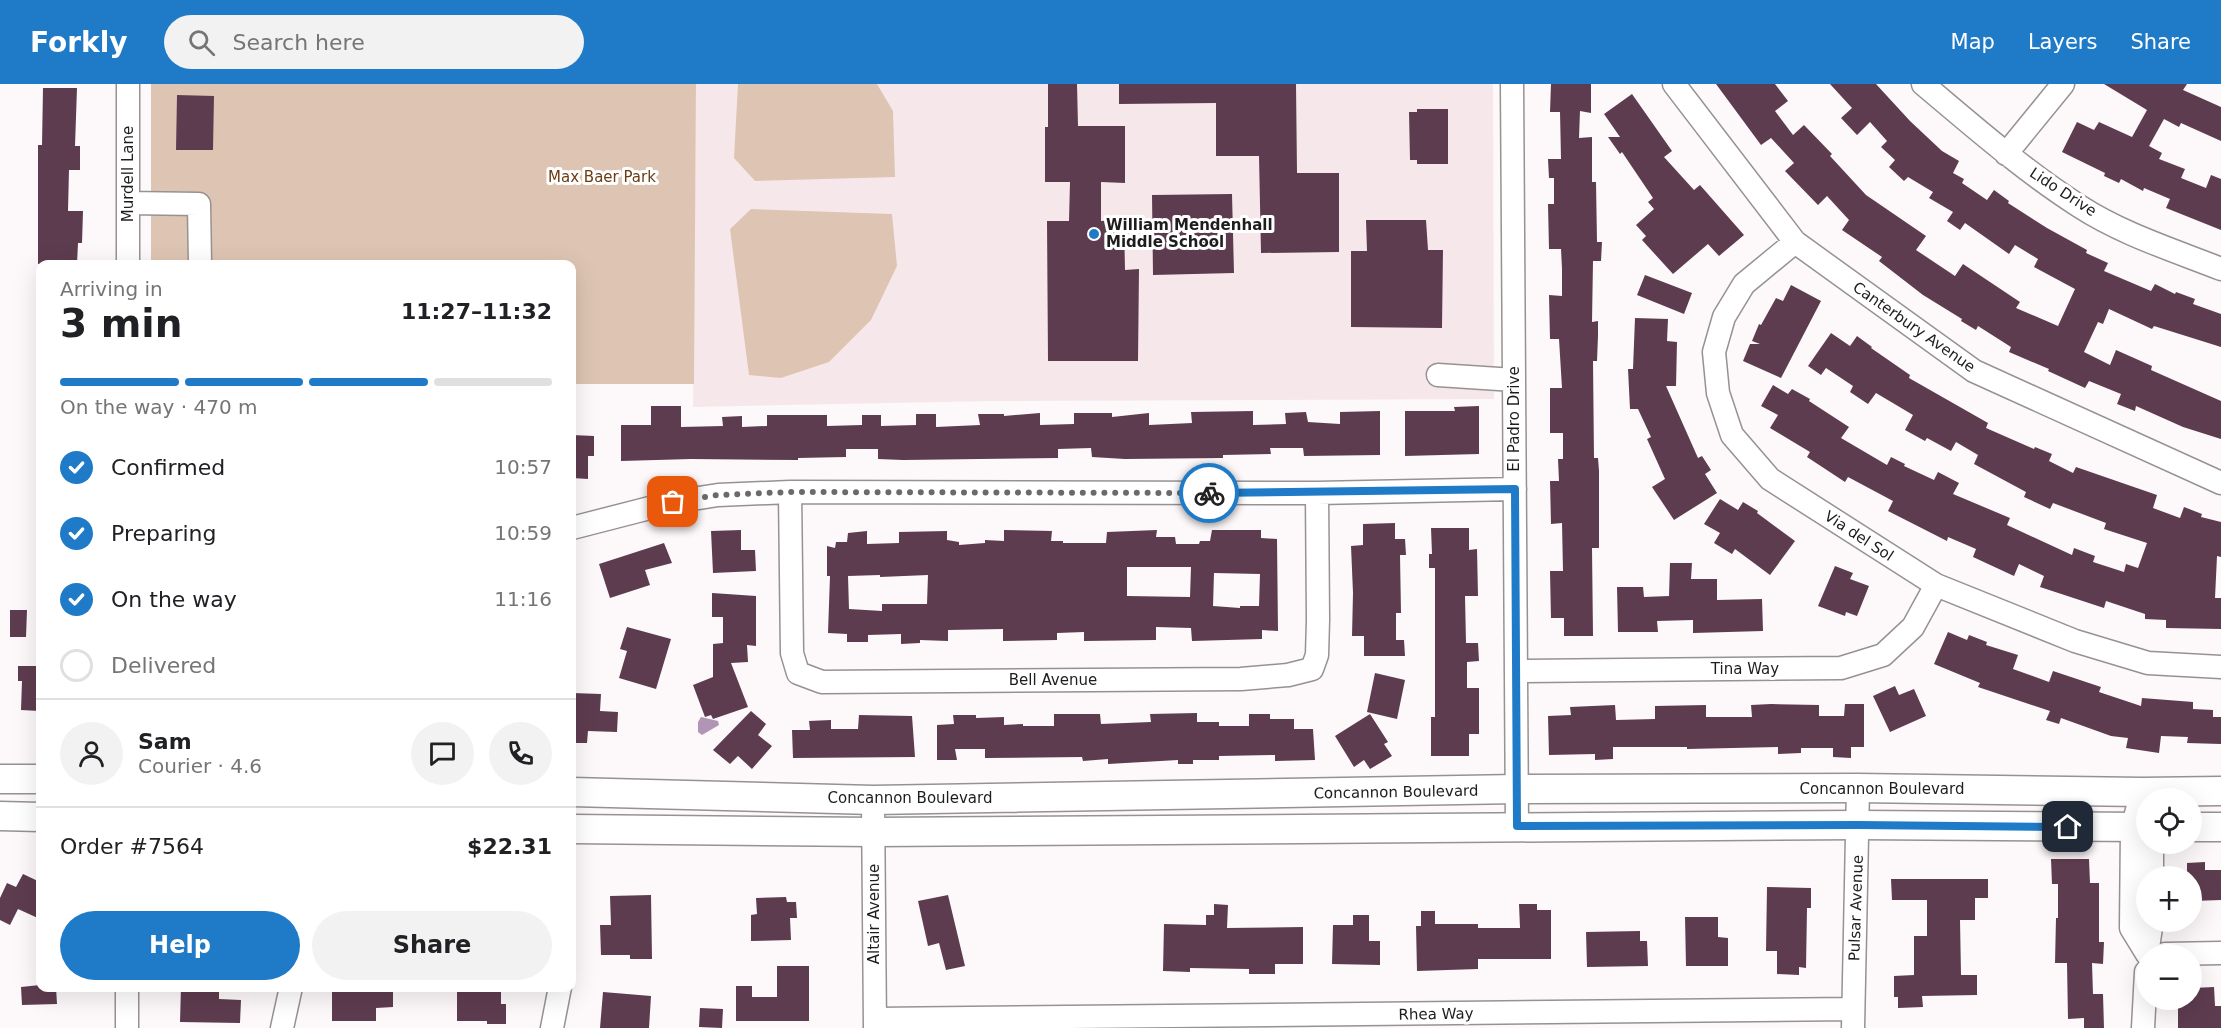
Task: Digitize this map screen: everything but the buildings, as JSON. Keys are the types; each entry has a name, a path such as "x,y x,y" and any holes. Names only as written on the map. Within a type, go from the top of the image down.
{"main road":[{"path":"0,779 36,780"},
{"name":"Concannon Boulevard","path":"576,792 873,800 1518,789 1858,788 2136,819"},
{"name":"Concannon Boulevard","path":"2202,798 2221,791"},
{"path":"0,816 36,817"},
{"name":"Concannon Boulevard","path":"576,829 874,832 1858,825 2136,820"},
{"path":"2202,827 2221,827"}],"street":[{"name":"Murdell Lane","path":"128,84 128,260"},
{"name":"El Padro Drive","path":"1512,84 1517,826"},
{"name":"Canterbury Avenue","path":"1674,84 1795,242 1974,371 2221,483"},
{"name":"Lido Drive","path":"1923,84 2006,154 2080,207 2145,239 2221,269"},
{"path":"2006,154 2063,84"},
{"path":"128,203 199,204 200,260"},
{"name":"Via del Sol","path":"1795,242 1744,284 1724,317 1714,352 1718,393 1732,435 1770,479 1936,585 2075,641 2148,663 2221,667"},
{"path":"1438,375 1514,380"},
{"path":"576,527 673,502 718,495 790,492 1317,493 1515,489"},
{"name":"Bell Avenue","path":"790,492 792,653 798,673 822,682 1241,679 1288,675 1312,669 1317,655 1318,620 1317,493"},
{"name":"Tina Way","path":"1516,671 1841,668 1883,655 1913,627 1936,585"},
{"name":"Pulsar Avenue","path":"1853,1019 1858,788"},
{"name":"Altair Avenue","path":"873,800 875,1024"},
{"path":"2136,892 2132,928 2147,954 2150,932"},
{"path":"2202,953 2221,953"},
{"path":"127,992 127,1028"},
{"path":"282,1028 290,992"},
{"path":"552,1028 559,992"},
{"path":"2144,1028 2145,1010"},
{"name":"Rhea Way","path":"875,1024 1853,1019"}],"shaded area":[{"name":"William Mendenhall Middle School","path":"696,84 1493,84 1494,399 992,401 693,407"},
{"path":"701,717 718,721 719,725 702,735 698,732 698,722"}],"green space":[{"name":"Max Baer Park","path":"151,84 696,84 694,384 576,384 576,260 151,260"},
{"path":"738,84 877,84 893,111 895,177 755,181 734,158"},
{"path":"751,209 892,214 897,266 871,320 829,362 781,378 749,375 730,229"}],"way so far":[{"path":"673,502 718,495 790,492 1209,493"}],"place":[{"name":"William Mendenhall Middle School","path":"1094,234"}],"route":[{"path":"1209,493 1515,489 1517,826 2068,827"}]}
